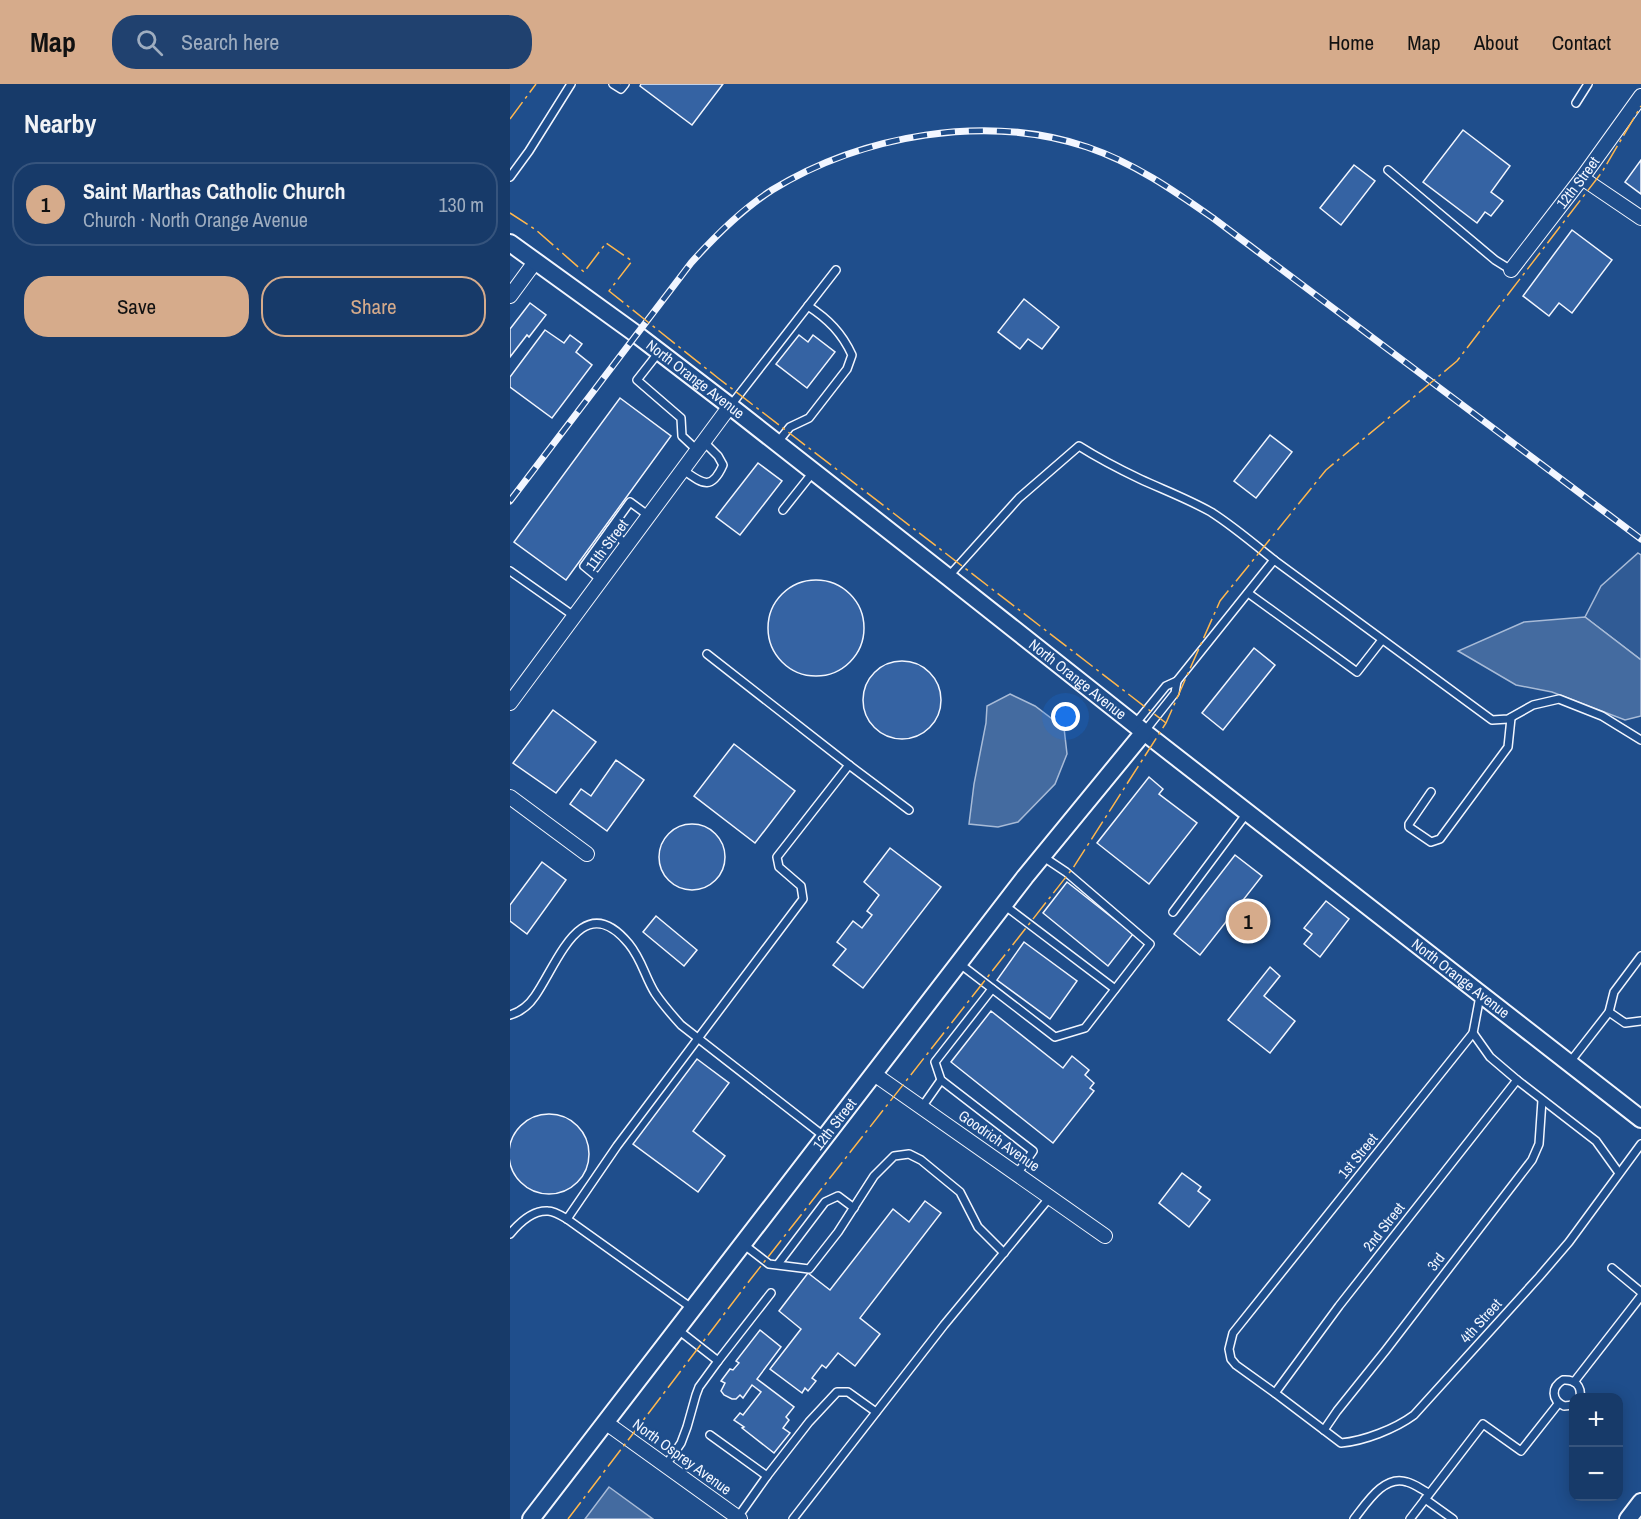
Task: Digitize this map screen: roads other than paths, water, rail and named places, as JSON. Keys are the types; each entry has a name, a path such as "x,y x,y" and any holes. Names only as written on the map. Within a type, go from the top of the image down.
{"street":[{"name":"12th Street","path":"1511,270 1582,178 1641,96"},
{"path":"1582,178 1641,218"},
{"name":"North Orange Avenue","path":"510,243 659,352 814,471 1139,729 1641,1119"},
{"path":"510,296 535,262"},
{"name":"11th Street","path":"510,702 730,406"},
{"name":"12th Street","path":"531,1519 1139,729"},
{"path":"510,796 587,854"},
{"name":"Goodrich Avenue","path":"874,1074 1105,1236"},
{"name":"North Osprey Avenue","path":"605,1422 739,1518"},
{"path":"1628,1519 1641,1502"}],"lane":[{"path":"510,177 571,84"},
{"path":"614,84 621,89 625,84"},
{"path":"1576,103 1588,84"},
{"path":"1388,170 1495,260 1511,270"},
{"path":"730,406 836,270"},
{"path":"777,443 790,427 809,418 847,369 852,354 845,340 823,316 808,306"},
{"path":"659,352 637,380 681,418 682,436 722,460 723,465 711,482 706,484 683,470"},
{"path":"948,577 1019,498 1079,446 1094,456 1211,512 1492,720 1511,718 1533,705 1559,699 1602,716 1640,738"},
{"path":"783,510 814,471"},
{"path":"601,580 584,566 630,502 649,516"},
{"path":"610,530 627,545"},
{"path":"1139,729 1166,686 1177,681 1274,560"},
{"path":"510,571 574,616"},
{"path":"1248,593 1357,672 1382,640"},
{"path":"707,654 909,810"},
{"path":"1139,729 1175,693 1177,681"},
{"path":"1431,792 1409,827 1431,842 1440,839 1508,747 1511,718"},
{"path":"567,1219 617,1146 803,899 801,886 779,867 777,857 849,765"},
{"path":"1173,912 1247,813"},
{"path":"959,964 1055,1037 1085,1028 1150,944 1066,872 1042,856"},
{"path":"1004,905 1115,989"},
{"path":"510,1016 519,1012 534,998 568,941 581,928 594,922 604,925 615,931 629,944 642,963 654,992 681,1025 825,1137"},
{"path":"1569,1063 1609,1012 1614,992 1641,956"},
{"path":"992,989 935,1062 941,1080 1033,1151 1017,1174"},
{"path":"1480,994 1473,1033 1490,1057 1596,1141 1619,1173"},
{"path":"1609,1012 1625,1023 1641,1022"},
{"name":"1st Street","path":"1229,1349 1233,1333 1473,1033"},
{"path":"922,1107 941,1080"},
{"name":"2nd Street","path":"1275,1393 1339,1306 1517,1080"},
{"name":"3rd","path":"1324,1430 1532,1160 1539,1144 1542,1100"},
{"name":"4th Street","path":"1229,1349 1230,1359 1236,1365 1341,1443 1352,1442 1392,1428 1414,1415 1539,1277 1569,1242 1641,1144"},
{"path":"743,1244 770,1264 809,1269 838,1232 874,1176 894,1156 909,1154 921,1160 960,1192 978,1227 1004,1253"},
{"path":"778,1264 825,1202 838,1196 854,1208"},
{"path":"793,1519 944,1324 1050,1197"},
{"path":"510,1234 518,1224 534,1214 549,1211 567,1219 693,1309"},
{"path":"1574,1382 1641,1294 1612,1268"},
{"path":"666,1464 681,1443 696,1395 718,1361 771,1293"},
{"path":"677,1329 718,1361"},
{"path":"1569,1407 1558,1404 1554,1398 1556,1385 1568,1379 1579,1387 1581,1393"},
{"path":"739,1518 767,1476 809,1422 837,1392 848,1392 876,1412"},
{"path":"1410,1519 1483,1424 1521,1451 1558,1404"},
{"path":"710,1435 767,1476"},
{"path":"1354,1519 1382,1487 1395,1481 1406,1481 1454,1519"}],"railway":[{"path":"510,501 691,263 709,243 750,206 772,190 807,171 845,155 885,143 925,135 967,131 1008,132 1048,137 1087,147 1121,161 1168,187 1213,218 1641,539"}],"place":[{"name":"Saint Marthas Catholic Church","path":"1248,921"}]}
